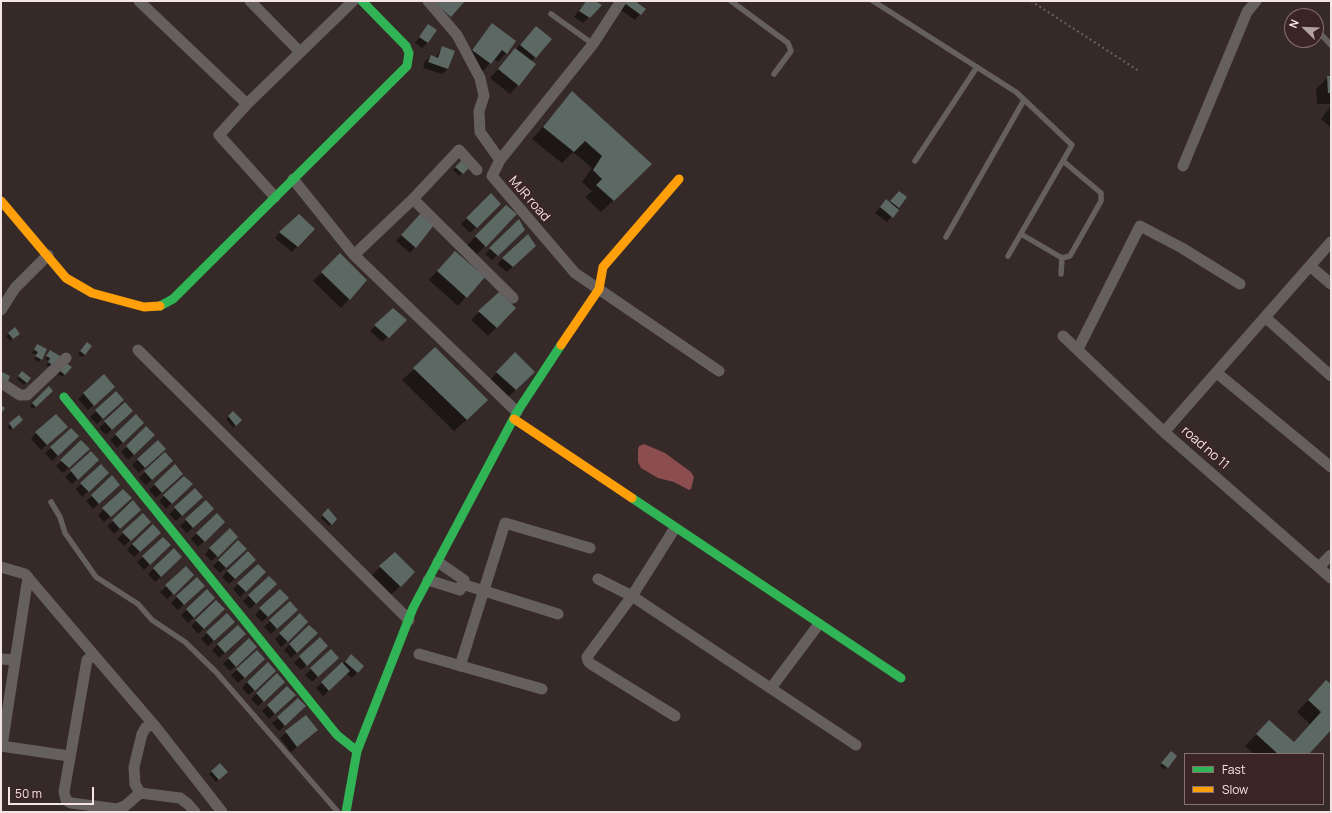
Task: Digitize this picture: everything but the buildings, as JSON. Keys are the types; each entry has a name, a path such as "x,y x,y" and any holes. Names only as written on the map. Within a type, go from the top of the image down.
{"street":[{"path":"139,1 247,104"},
{"path":"250,1 300,52"},
{"path":"275,197 219,135 247,104 353,1"},
{"path":"1,201 66,278 92,293 144,307 157,307 173,300 407,66 409,53 406,46 362,1"},
{"path":"428,1 457,35 480,78 484,96 478,111 480,132 500,160"},
{"name":"MJR road","path":"621,1 593,44 500,160 493,171 492,176 575,273 719,371"},
{"path":"1183,166 1247,12 1256,1"},
{"path":"354,255 413,198 459,150 477,170"},
{"path":"293,179 354,255 516,416 675,528 901,678"},
{"path":"346,812 357,751 409,620 479,482 516,416 599,289 603,267 679,180"},
{"path":"413,198 513,298"},
{"path":"1078,349 1140,226 1182,248 1240,284"},
{"path":"1164,432 1331,242"},
{"path":"1,310 15,288 48,256"},
{"path":"1310,266 1331,284"},
{"path":"1265,318 1331,376"},
{"name":"road no 11","path":"1063,336 1164,432 1331,578"},
{"path":"138,350 409,620"},
{"path":"1,383 20,395 27,395 66,358"},
{"path":"1217,373 1329,462"},
{"path":"64,397 338,735 357,751"},
{"path":"460,666 505,523 590,548"},
{"path":"675,528 632,596 587,657 588,661 675,716"},
{"path":"1319,567 1331,555"},
{"path":"428,580 460,590 464,580 438,562"},
{"path":"1,568 23,572 28,577 154,725 222,812"},
{"path":"28,577 2,746 69,756"},
{"path":"598,580 632,596 856,745"},
{"path":"462,584 558,614"},
{"path":"771,688 820,624"},
{"path":"419,654 542,689"},
{"path":"94,655 85,662 64,792 66,800 71,803 117,809 126,806 140,793"},
{"path":"1,659 15,660"},
{"path":"140,793 135,784 134,767 144,730 149,725 154,725"},
{"path":"140,793 180,798 195,812"}],"lane":[{"path":"732,1 788,43 791,51 774,74"},
{"path":"873,1 1016,92 1072,145 1008,256"},
{"path":"551,14 593,44"},
{"path":"1324,38 1331,45"},
{"path":"915,161 977,67"},
{"path":"946,237 1024,100"},
{"path":"1021,234 1062,258 1070,256 1101,201 1101,193 1063,161"},
{"path":"1061,274 1062,258"},
{"path":"51,502 60,517 65,533 96,577 138,604 152,620 185,642 216,672 338,812"}],"path":[{"path":"1031,1 1140,71"}],"shaded area":[{"path":"644,444 665,453 691,472 694,477 691,489 689,490 674,482 658,478 641,468 638,462 638,450 639,446"}],"traffic: fast":[{"path":"160,306 173,299 407,66 409,53 406,46 362,1"},
{"path":"346,812 357,751 413,608 517,412 561,345"},
{"path":"64,397 337,735 357,751"},
{"path":"632,498 901,678"}],"traffic: slow":[{"path":"561,345 599,289 603,267 679,179"},
{"path":"1,201 66,278 92,293 144,307 160,306"},
{"path":"514,419 632,498"}]}
